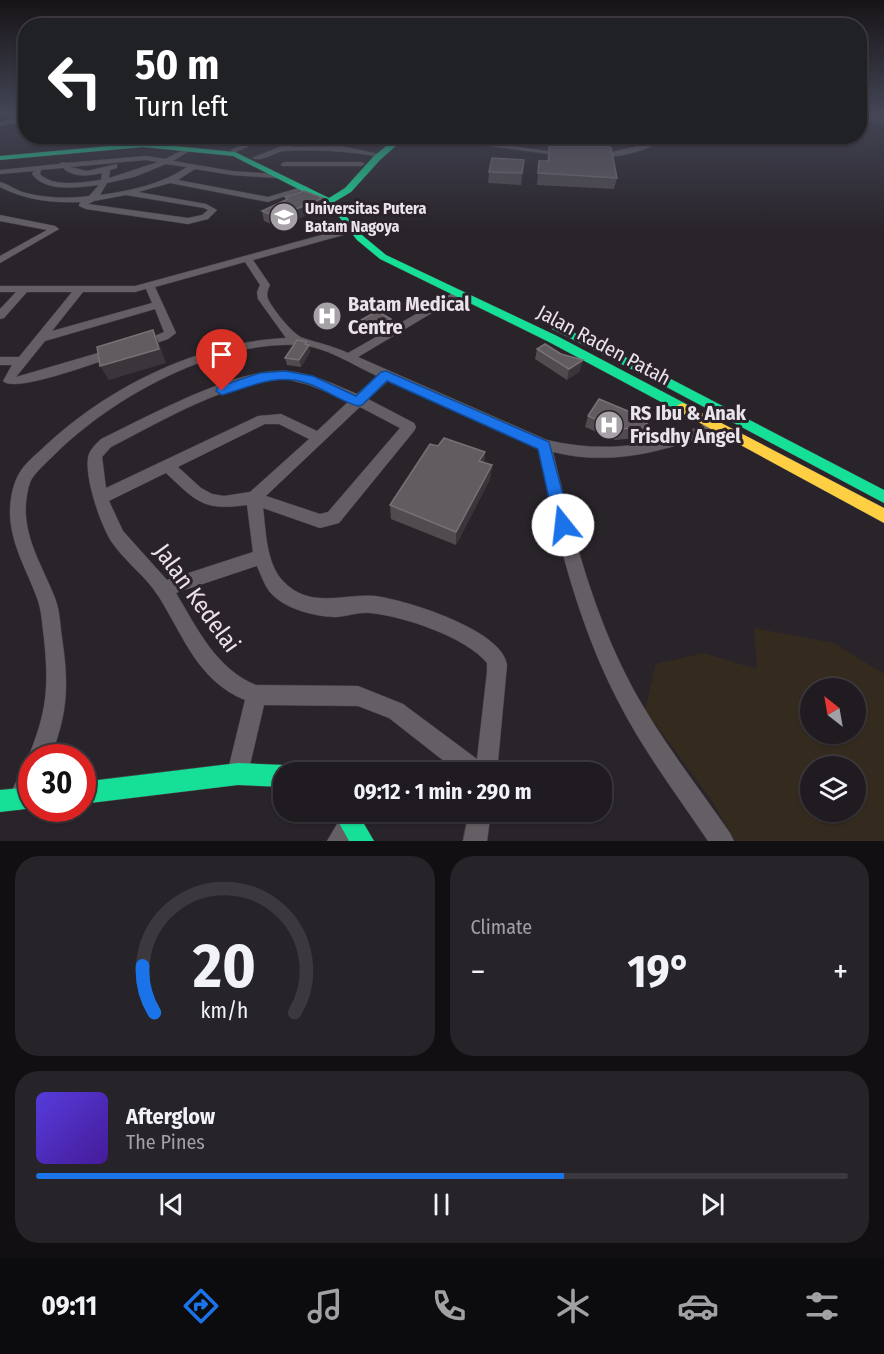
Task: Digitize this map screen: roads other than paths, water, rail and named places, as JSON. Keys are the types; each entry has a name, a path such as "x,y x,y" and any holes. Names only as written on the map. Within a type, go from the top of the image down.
{"main road":[{"path":"0,156 38,152"},
{"path":"0,156 47,152"},
{"path":"219,152 235,154 279,169 305,188 328,197"},
{"path":"248,152 328,197"},
{"path":"328,197 375,160 380,152"},
{"path":"328,197 375,154"},
{"name":"Jalan Raden Patah","path":"328,197 351,230 383,257 554,339 884,516"},
{"name":"Jalan Raden Patah","path":"328,197 368,236 391,253 506,302 663,380 884,497"},
{"path":"651,391 663,380"},
{"path":"96,791 238,774 273,776"}],"street":[{"path":"39,167 36,174 39,180 49,183 105,182 127,177 168,161 183,152"},
{"path":"256,158 274,152"},
{"path":"279,169 293,152"},
{"path":"365,152 375,154"},
{"path":"550,152 572,155"},
{"path":"590,155 620,152"},
{"path":"63,164 72,172 106,170 126,159"},
{"path":"0,172 126,159 168,161 244,174 279,169 362,164"},
{"path":"0,184 22,195 53,199 95,198 126,193 171,181 193,167"},
{"path":"106,170 105,182 95,198 82,204 92,209 188,221 205,217 213,210 206,206 126,193"},
{"path":"171,181 267,200 305,188"},
{"path":"22,195 49,183"},
{"path":"0,218 55,229 3,257"},
{"path":"0,289 135,289 351,230"},
{"path":"247,258 265,285 262,292 263,299 288,334 298,340 348,358 544,445 584,453 621,452 670,444 715,426"},
{"path":"79,290 22,361 9,381 22,381 164,337 170,331 150,286"},
{"path":"0,316 24,289"},
{"path":"348,358 458,293"},
{"path":"41,338 158,305"},
{"path":"55,322 94,324"},
{"path":"554,339 547,349 556,355"},
{"path":"44,744 59,695 58,679 49,608 27,555 19,526 20,499 26,476 60,439 94,412 154,380 210,355 263,344 298,340"},
{"path":"574,365 590,359"},
{"path":"0,361 22,361"},
{"name":"Jalan Kedelai","path":"358,402 309,379 285,375 260,378 203,397 106,443 95,457 100,498 117,536 164,589 195,643 215,669 234,686 256,695 358,696 396,711 462,762"},
{"path":"254,498 386,375"},
{"path":"168,466 196,492 209,500 224,502 254,498 320,521 333,518 408,429 407,426 358,402"},
{"path":"100,498 263,419 281,419 319,438"},
{"path":"544,445 556,502 577,570 614,673 640,718 722,841"},
{"path":"254,498 263,556 275,584 282,591 294,598 335,608 368,604 424,617 487,648 496,658 497,672 487,762"},
{"path":"164,589 263,556"},
{"path":"238,774 256,695"},
{"path":"475,841 478,822"}],"place":[{"name":"Universitas Putera Batam Nagoya","path":"284,217"},
{"name":"Batam Medical Centre","path":"327,316"},
{"name":"RS Ibu & Anak Frisdhy Angel","path":"609,425"}]}
